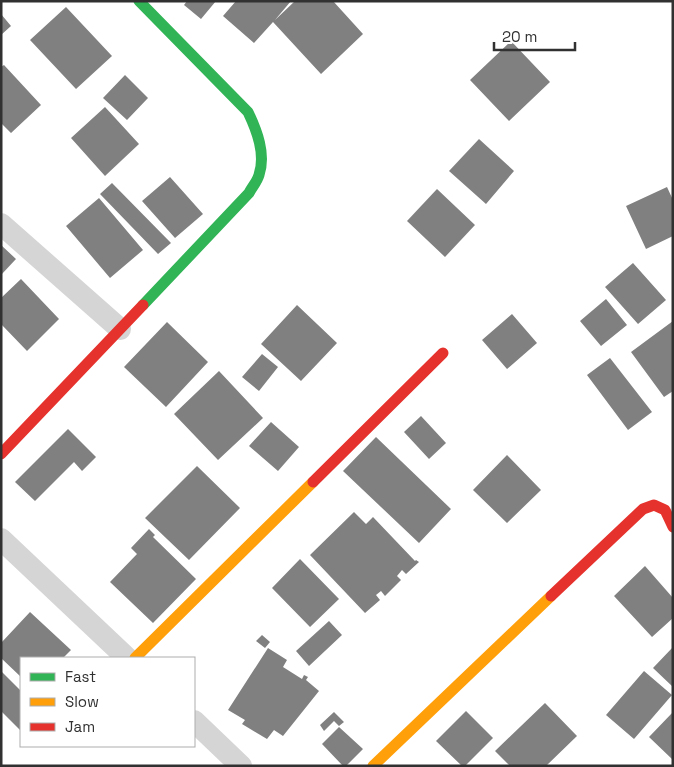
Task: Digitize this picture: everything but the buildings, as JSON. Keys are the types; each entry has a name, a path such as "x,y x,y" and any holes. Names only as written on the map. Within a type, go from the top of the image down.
{"street":[{"path":"1,454 249,193 259,175 261,154 259,133 248,112 139,1"},
{"path":"1,224 120,328"},
{"path":"136,657 443,353"},
{"path":"373,766 643,508 654,505 665,510 673,527"},
{"path":"1,539 126,657"},
{"path":"195,723 240,766"}],"traffic: fast":[{"path":"139,1 248,112 260,143 262,159 258,178 249,193 143,305"}],"traffic: slow":[{"path":"136,657 313,482"},
{"path":"373,766 551,596"}],"traffic: jam":[{"path":"1,454 143,305"},
{"path":"313,482 443,353"},
{"path":"551,596 643,509 654,505 665,510 673,527"}]}
